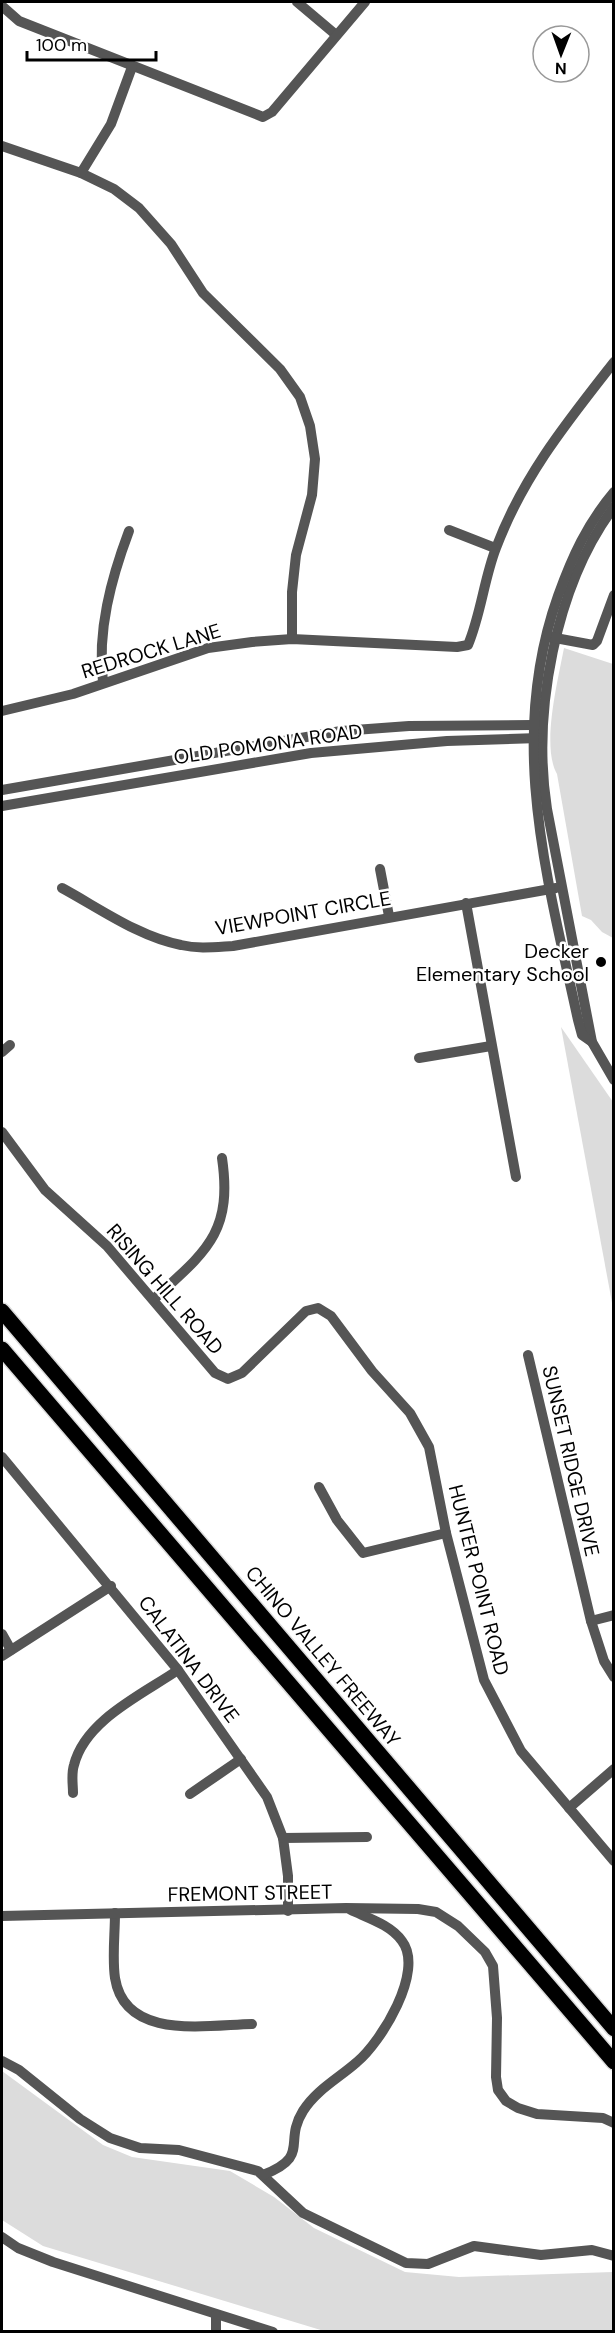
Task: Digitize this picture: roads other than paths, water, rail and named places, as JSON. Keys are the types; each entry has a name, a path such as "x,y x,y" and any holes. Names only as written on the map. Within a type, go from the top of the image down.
{"highway":[{"name":"CHINO VALLEY FREEWAY","path":"2,1311 614,2029"},
{"path":"2,1349 614,2062"}],"street":[{"path":"297,2 335,34"},
{"path":"2,6 19,21 263,117 272,112 335,34 365,2"},
{"path":"81,173 111,124 132,67"},
{"path":"2,146 81,173 114,189 139,208 171,244 203,293 280,369 300,397 310,426 315,459 312,495 296,555 292,592 292,639"},
{"path":"449,530 495,548 524,486 549,445 614,362"},
{"path":"614,492 597,512 580,539 545,636 535,686 532,725 537,738 557,888 592,1042 614,1080"},
{"path":"537,738 557,639 574,582 590,546 614,507"},
{"path":"103,682 100,654 104,623 129,531"},
{"name":"REDROCK LANE","path":"2,711 73,694 208,648 292,639 457,647 468,645 495,548"},
{"path":"545,636 593,645 597,641 614,595"},
{"name":"OLD POMONA ROAD","path":"2,790 341,731 409,726 532,725"},
{"name":"OLD POMONA ROAD","path":"2,806 311,753 399,744 537,738"},
{"path":"380,869 389,916"},
{"name":"VIEWPOINT CIRCLE","path":"62,888 144,932 179,945 207,948 232,946 389,916 557,888"},
{"path":"466,903 516,1177"},
{"path":"419,1058 492,1046"},
{"name":"RISING HILL ROAD","path":"2,1132 45,1190 107,1246 215,1373 228,1379 242,1373 306,1311 318,1308"},
{"path":"154,1299 209,1246 217,1230 225,1193 222,1158"},
{"name":"HUNTER POINT ROAD","path":"318,1308 331,1316 372,1371 410,1413 429,1447 446,1533 484,1680 521,1751 614,1860"},
{"name":"SUNSET RIDGE DRIVE","path":"528,1355 591,1621 604,1661 614,1677"},
{"name":"CALATINA DRIVE","path":"2,1457 111,1586 178,1670 267,1797 283,1838 288,1876 288,1911"},
{"path":"319,1487 337,1520 363,1553 446,1533"},
{"path":"2,1634 6,1653 111,1586"},
{"path":"591,1621 614,1615"},
{"path":"73,1793 73,1766 92,1733 106,1719 178,1670"},
{"path":"190,1794 241,1759"},
{"path":"569,1808 614,1770"},
{"path":"283,1838 367,1837"},
{"path":"263,2175 281,2168 294,2155 296,2127 303,2111 332,2079 357,2062 378,2040 390,2020 403,1989 408,1962 402,1941 379,1922 346,1908"},
{"name":"FREMONT STREET","path":"2,1916 346,1908 418,1909 436,1912 458,1926 485,1952 493,1966 496,2077 498,2090 506,2101 518,2108 537,2114 603,2118 614,2123"},
{"path":"115,1913 115,1978 121,1999 133,2012 164,2025 252,2024"},
{"path":"2,2061 19,2070 80,2119 110,2138 140,2148 179,2150 258,2171 303,2213 406,2263 428,2264 474,2246 541,2255 592,2250 614,2256"},
{"path":"2,2237 18,2248 53,2262 273,2331"},
{"path":"216,2315 216,2331"}],"place":[{"name":"Decker Elementary School","path":"601,962"}]}
